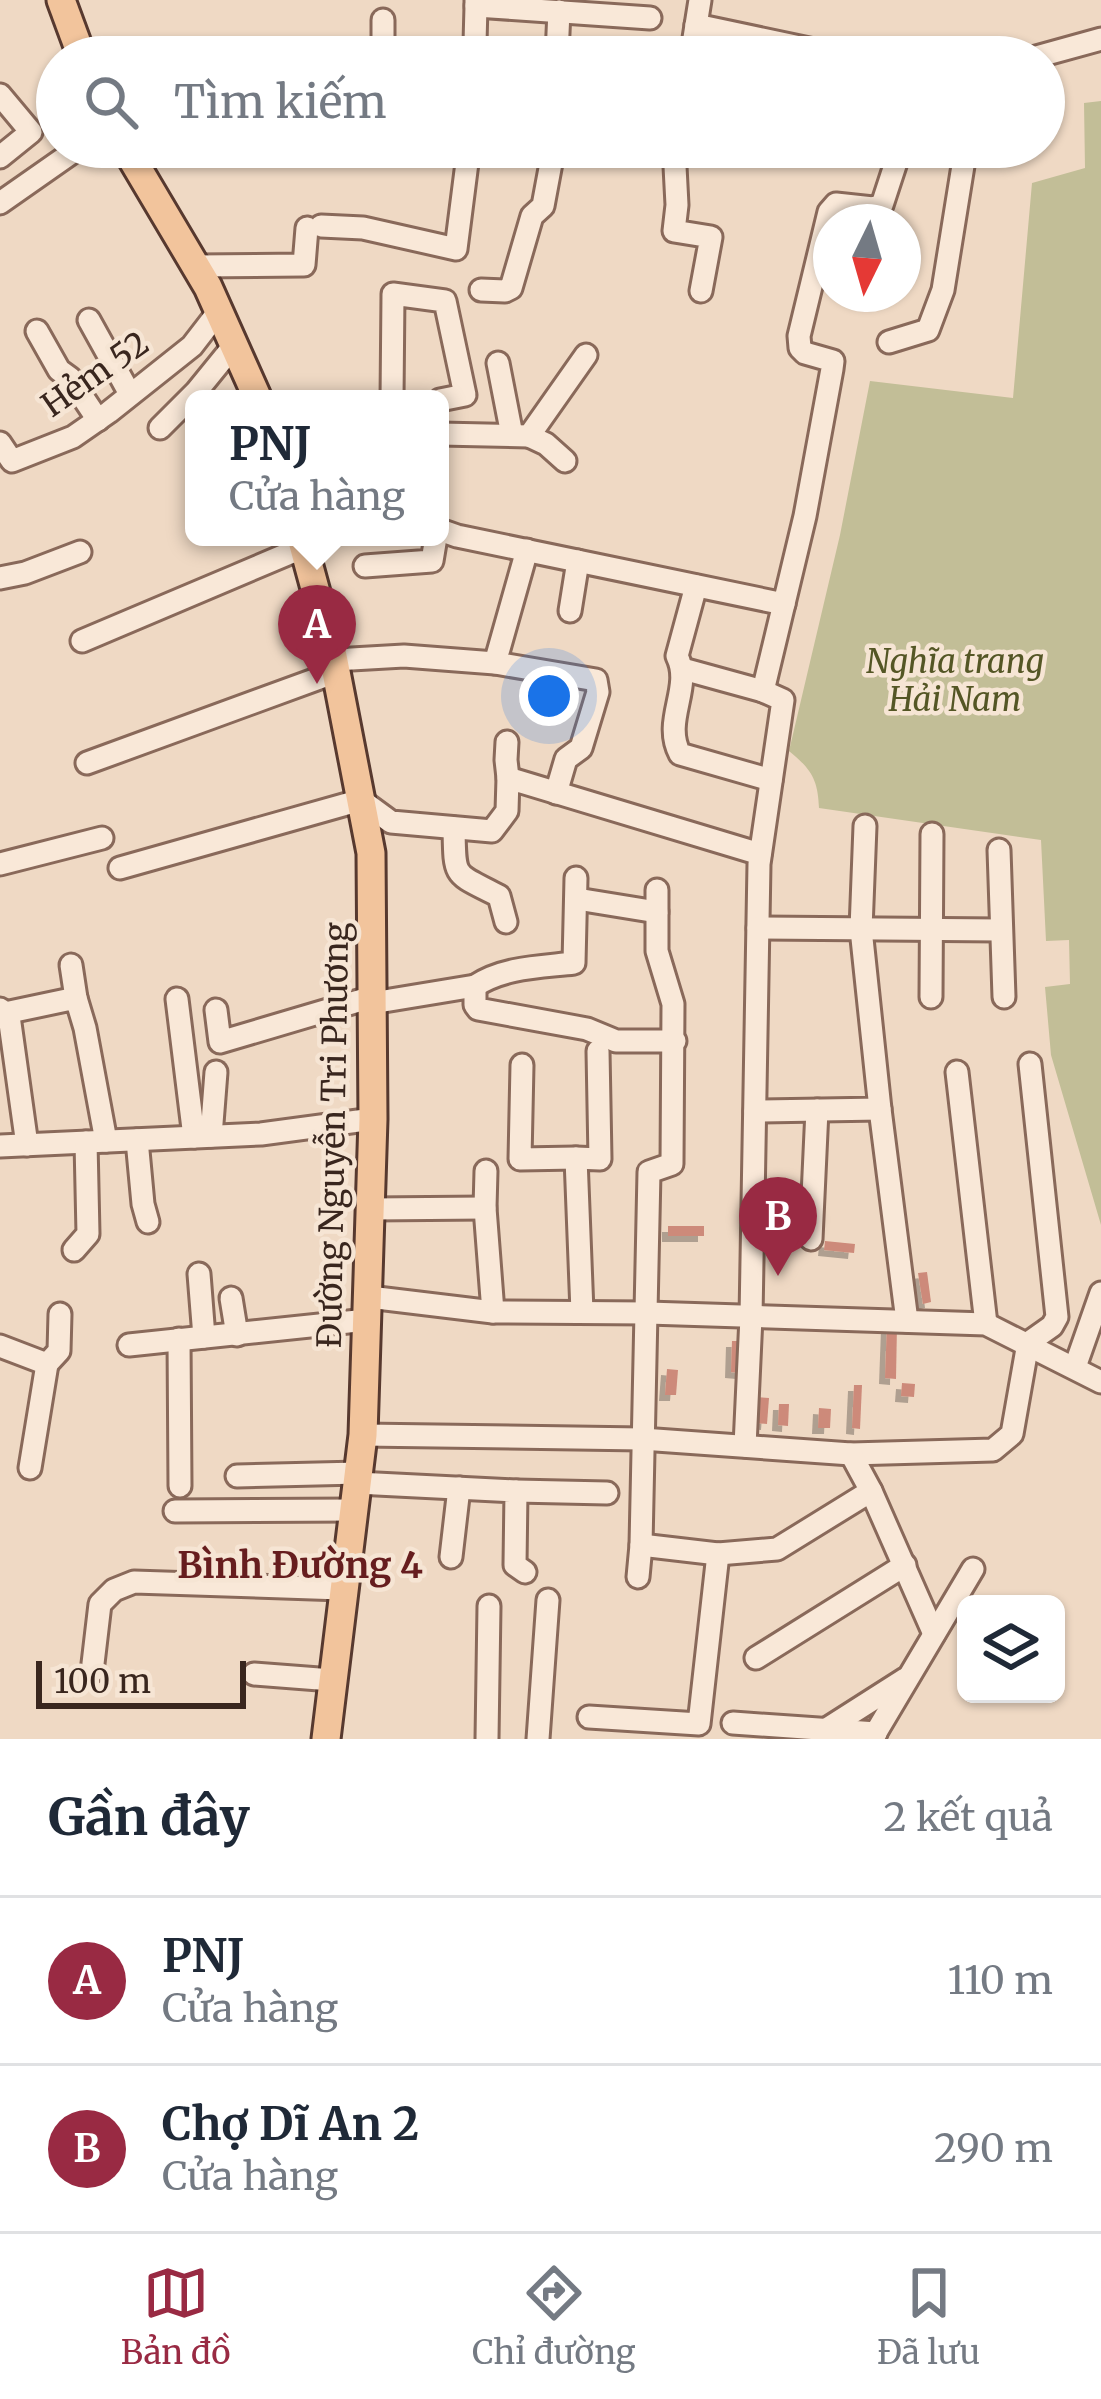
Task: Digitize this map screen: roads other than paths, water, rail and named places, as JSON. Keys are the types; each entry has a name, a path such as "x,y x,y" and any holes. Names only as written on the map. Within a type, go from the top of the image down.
{"main road":[{"path":"61,0 74,36"},
{"path":"137,168 196,266 255,390"},
{"name":"Đường Nguyễn Tri Phương","path":"304,546 335,666 371,854 372,1209 364,1435 326,1739"}],"street":[{"path":"684,0 700,1 694,36"},
{"path":"475,36 476,3 650,18"},
{"path":"557,36 559,11"},
{"path":"382,20 382,36"},
{"path":"696,25 748,36"},
{"path":"1065,49 1101,39"},
{"path":"0,95 31,132 0,157"},
{"path":"0,203 50,168"},
{"path":"196,266 304,265 314,227 363,228 456,249 466,168"},
{"path":"481,290 511,288 532,216 543,206 550,168"},
{"path":"674,168 674,231 711,237 701,291"},
{"path":"763,691 805,516 832,369 833,361 800,348 799,336 830,212 836,204 882,205 894,168"},
{"path":"889,343 928,330 943,290 963,168"},
{"path":"392,390 393,294 445,301 470,395 449,398"},
{"name":"Hẻm 52","path":"0,443 12,461 74,436 192,346 219,311"},
{"path":"89,320 130,394"},
{"path":"37,331 59,370 70,378 98,420"},
{"path":"198,390 235,344"},
{"path":"521,436 586,356"},
{"path":"498,363 521,436"},
{"path":"160,428 185,403"},
{"path":"449,434 521,436 546,444 565,460"},
{"path":"449,535 784,604"},
{"path":"82,641 294,546"},
{"path":"365,566 432,561 435,546"},
{"path":"495,663 527,550"},
{"path":"0,578 80,552"},
{"path":"570,611 578,561"},
{"path":"696,586 677,656 683,669 672,739 680,754 771,780"},
{"path":"87,763 335,666 404,656 590,677 599,685 580,748 566,759 556,793"},
{"path":"683,669 783,700 760,854 745,1447"},
{"path":"121,868 361,800 391,822 492,831 507,811 507,742"},
{"path":"508,778 760,854"},
{"path":"865,826 861,929 907,1321"},
{"path":"454,828 454,866 459,875 499,896 506,922"},
{"path":"931,997 932,834"},
{"path":"0,865 102,838"},
{"path":"999,850 1004,998"},
{"path":"215,1010 220,1042 372,1000 475,986 515,969 574,963 576,889 657,901 658,952 673,1004 672,1163 650,1172 638,1577"},
{"path":"758,928 1000,930"},
{"path":"71,965 86,1028 96,1141 88,1234 74,1250"},
{"path":"475,986 478,1009 587,1029 616,1041 674,1040"},
{"path":"3,1011 76,998"},
{"path":"177,999 202,1136"},
{"path":"3,1011 9,1016 27,1145"},
{"path":"522,1065 520,1160 600,1159 598,1051"},
{"path":"364,1435 642,1439 851,1454 1001,1446 1014,1430 1028,1343 1057,1317 1030,1064"},
{"path":"202,1136 216,1072"},
{"path":"957,1072 986,1324"},
{"path":"755,1112 880,1109"},
{"path":"811,1239 817,1110"},
{"path":"0,1146 261,1134 373,1119"},
{"path":"137,1140 148,1222"},
{"path":"576,1158 582,1312"},
{"path":"486,1172 493,1312"},
{"path":"372,1209 485,1208"},
{"path":"199,1274 204,1337"},
{"path":"1076,1367 1101,1293"},
{"path":"231,1298 237,1335"},
{"path":"129,1345 237,1335 368,1309 648,1312 986,1324 1101,1382"},
{"path":"30,1468 47,1364 59,1351 60,1314"},
{"path":"179,1339 180,1486"},
{"path":"0,1346 47,1364"},
{"path":"851,1454 934,1634"},
{"path":"237,1476 357,1489"},
{"path":"451,1557 459,1488"},
{"path":"175,1511 357,1489 607,1493"},
{"path":"516,1490 515,1565 525,1572"},
{"path":"641,1545 718,1554 777,1549 871,1491"},
{"path":"589,1717 654,1730 699,1724 718,1554"},
{"path":"756,1658 905,1564"},
{"path":"733,1723 874,1736 973,1569"},
{"path":"92,1672 100,1604 115,1590 134,1582 342,1589"},
{"path":"538,1739 548,1600"},
{"path":"487,1739 489,1606"},
{"path":"254,1674 332,1680"},
{"path":"824,1730 909,1676"}],"place":[{"name":"PNJ","path":"317,684"},
{"name":"Chợ Dĩ An 2","path":"778,1276"}],"district":[{"name":"Bình Đường 4","path":"300,1565"}],"park label":[{"name":"Nghĩa trang Hải Nam","path":"955,680"}]}
